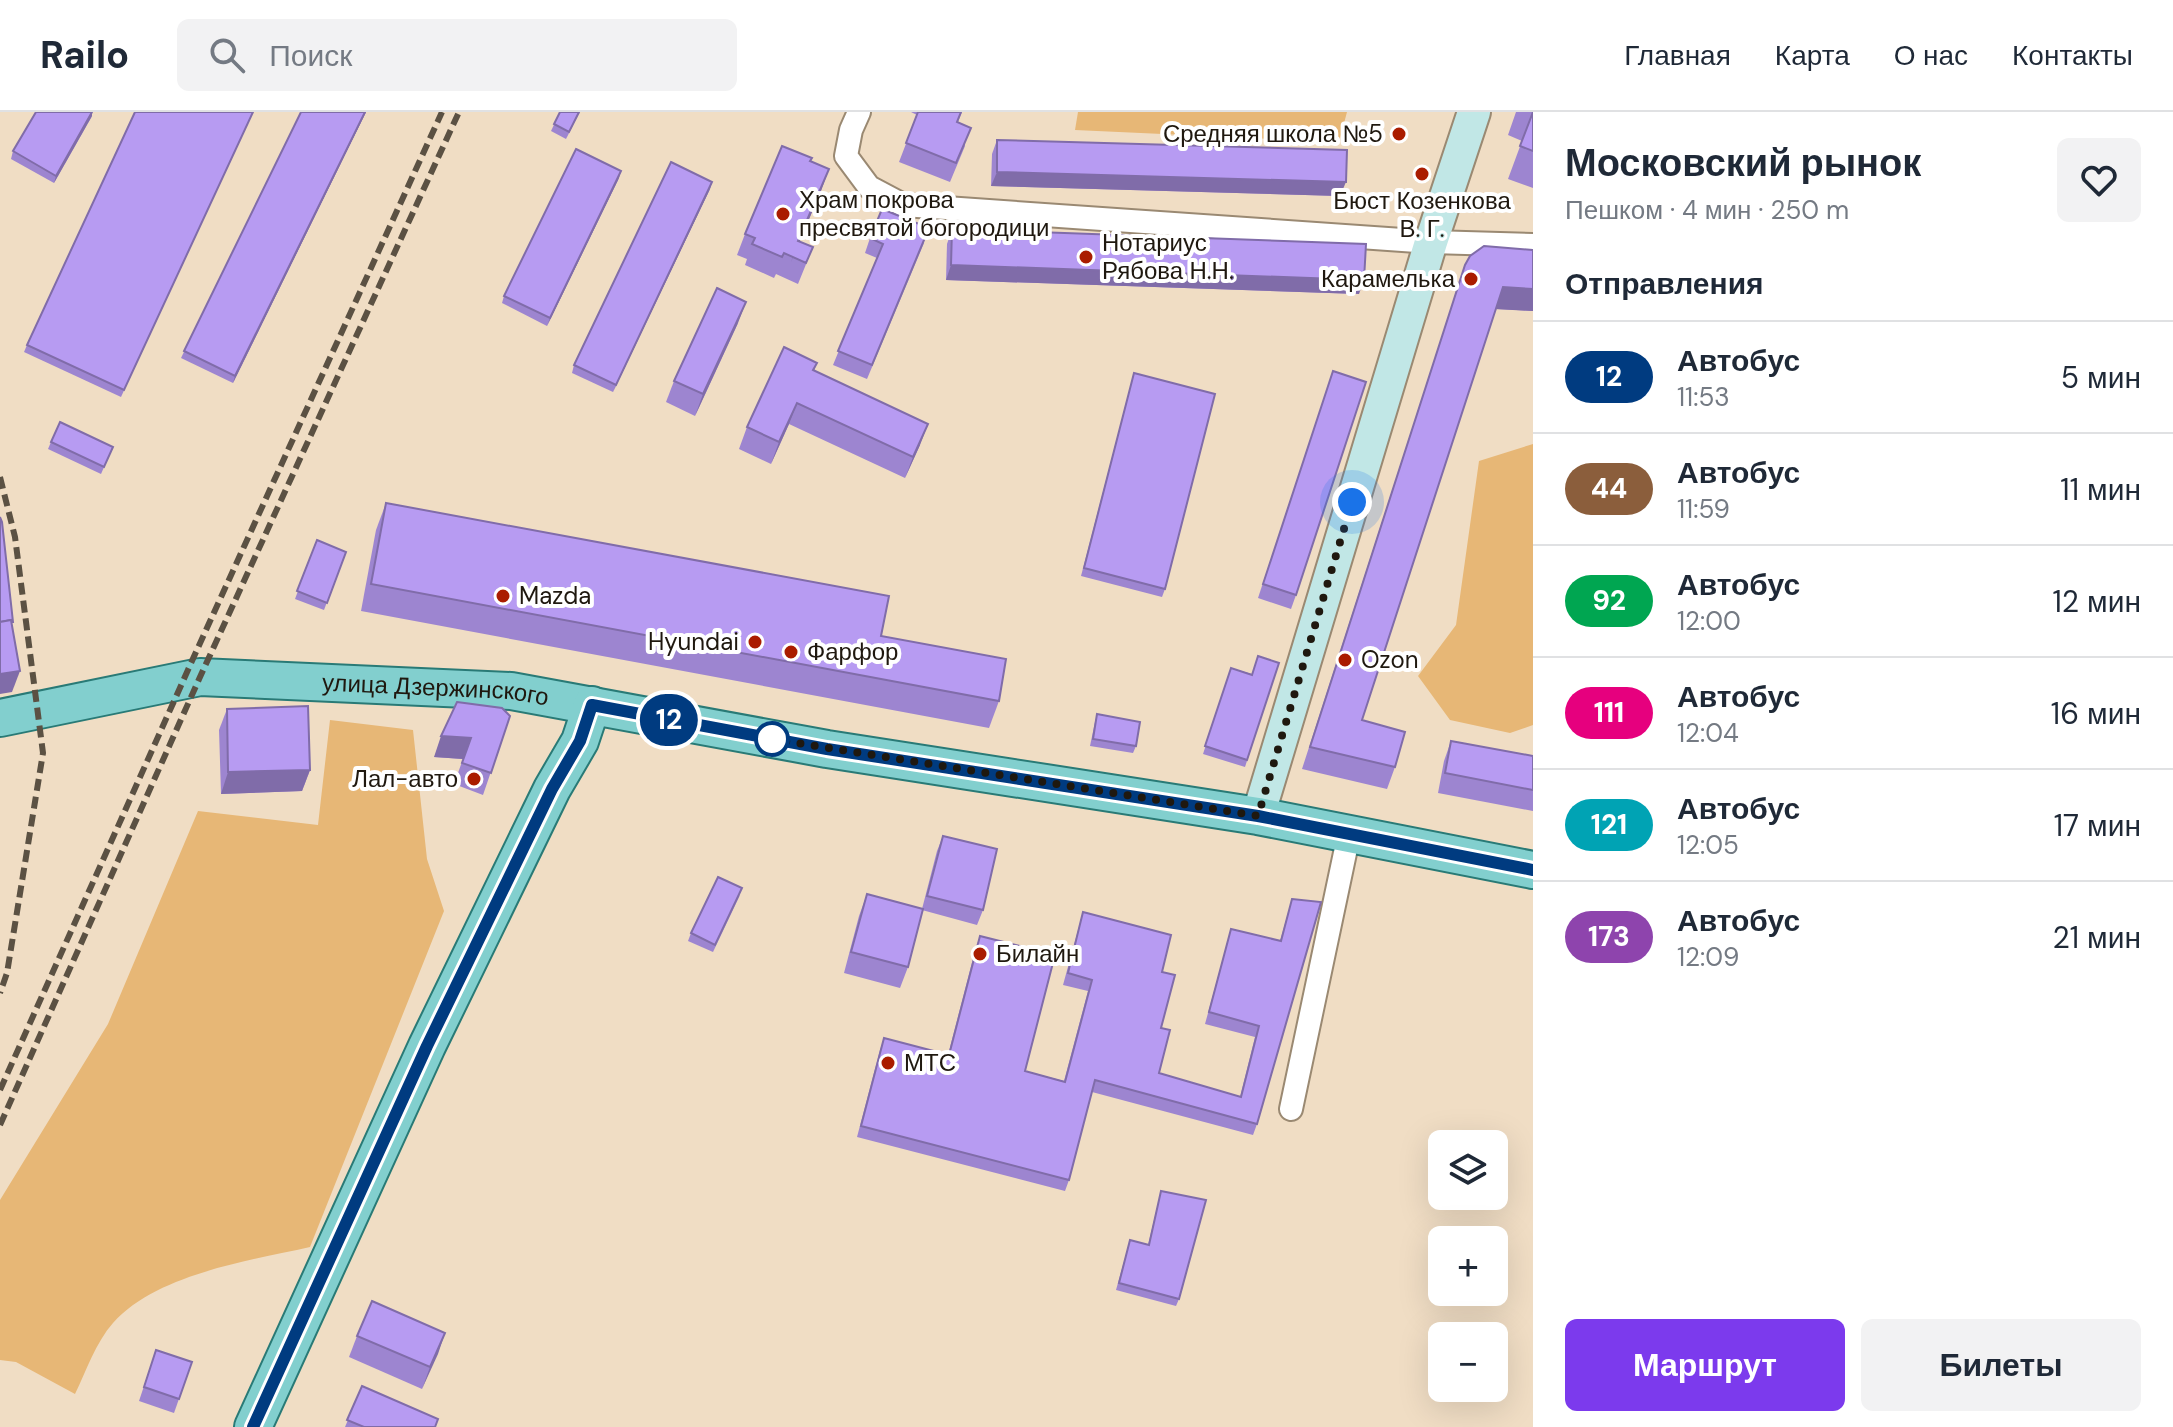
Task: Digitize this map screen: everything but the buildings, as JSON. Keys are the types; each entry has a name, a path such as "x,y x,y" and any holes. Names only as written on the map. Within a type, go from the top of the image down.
{"main road":[{"path":"1258,816 1431,242 1474,112"},
{"name":"улица Дзержинского","path":"0,718 200,677 511,691 827,749 1258,816 1533,870"},
{"path":"253,1427 427,1046 552,789 580,741 592,705"}],"street":[{"path":"855,121 846,156 869,187 903,205 1431,242 1533,245"},
{"path":"1291,1109 1349,834"}],"shaded area":[{"path":"1078,112 1347,112 1339,142 1075,130"},
{"path":"1533,444 1533,725 1510,733 1450,720 1418,676 1456,625 1479,461"},
{"path":"330,720 413,730 427,859 444,911 310,1247 232,1264 154,1292 113,1323 96,1348 75,1394 16,1362 0,1360 0,1200 108,1024 198,811 318,825"}],"railway":[{"path":"0,1090 442,112"},
{"path":"0,1125 200,677 459,112"},
{"path":"0,477 15,537 43,753 7,973 0,993"}],"bus line":[{"name":"12","path":"253,1427 427,1046 552,789 580,741 592,705 827,749 1258,816 1533,870"}],"place":[{"name":"Средняя школа №5","path":"1399,134"},
{"name":"Бюст Козенкова В. Г.","path":"1422,174"},
{"name":"Храм покрова пресвятой богородици","path":"783,214"},
{"name":"Нотариус Рябова Н.Н.","path":"1086,257"},
{"name":"Карамелька","path":"1471,279"},
{"name":"Mazda","path":"503,596"},
{"name":"Hyundai","path":"755,642"},
{"name":"Фарфор","path":"791,652"},
{"name":"Ozon","path":"1345,660"},
{"name":"Лал-авто","path":"474,779"},
{"name":"Билайн","path":"980,954"},
{"name":"МТС","path":"888,1063"}],"route":[{"path":"772,739 1258,816 1352,502"}]}
